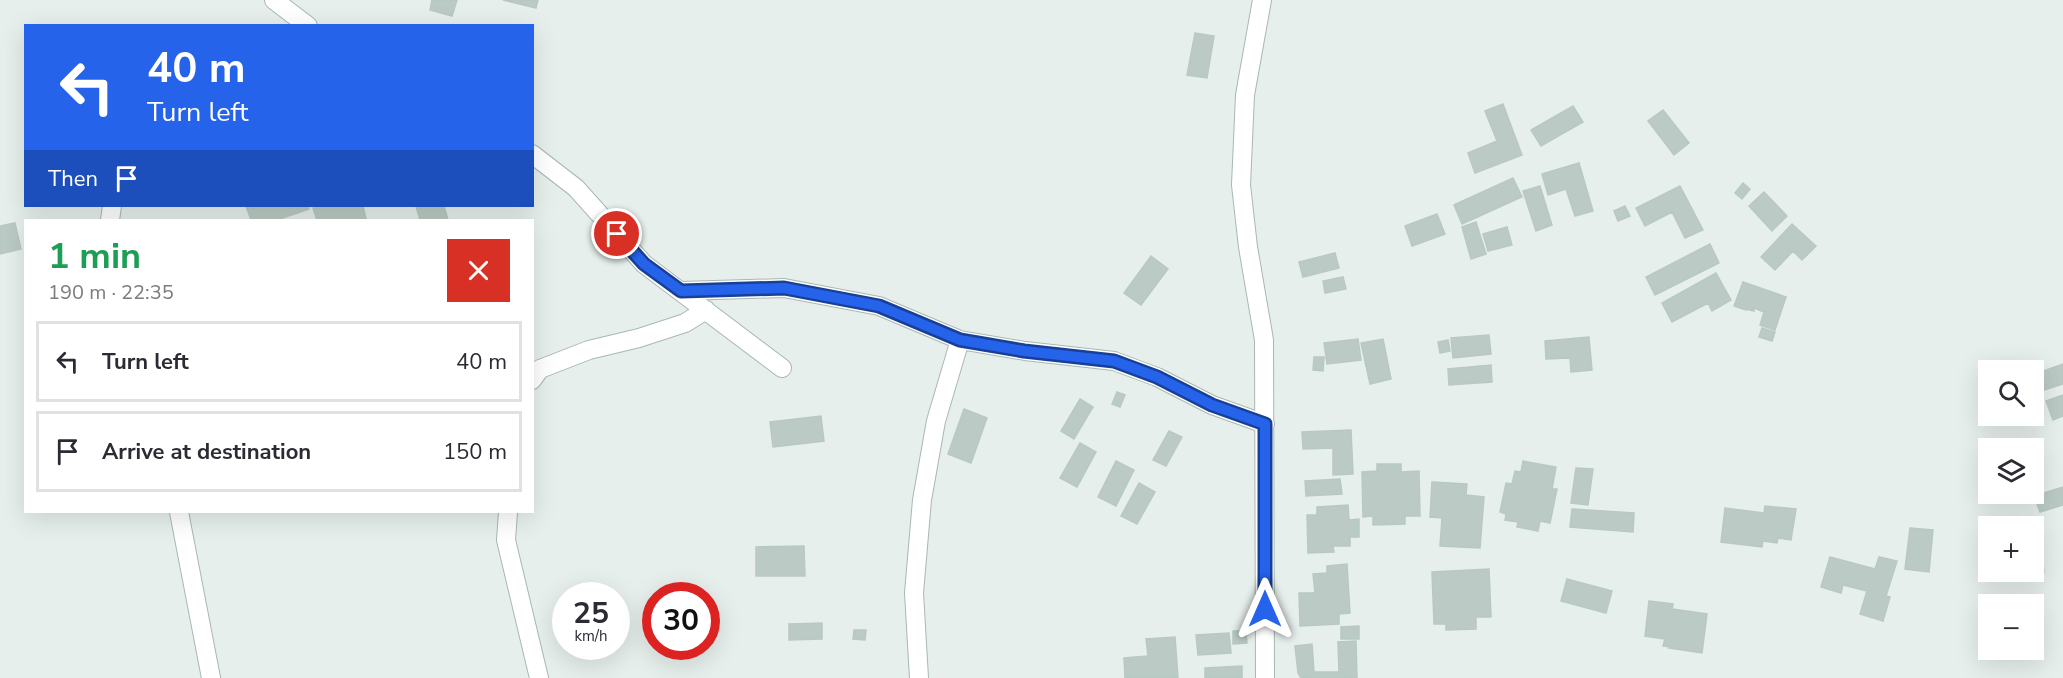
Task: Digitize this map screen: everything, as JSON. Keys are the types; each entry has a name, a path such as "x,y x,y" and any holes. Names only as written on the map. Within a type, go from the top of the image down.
{"street":[{"path":"274,0 297,22"},
{"path":"1262,0 1245,95 1241,185 1248,247 1264,340 1265,678"},
{"path":"534,156 576,188 644,264 782,368"},
{"path":"681,291 784,288 879,306 960,340 1024,351 1114,361 1157,377 1212,405 1265,424"},
{"path":"534,377 540,369 589,350 639,338 685,323 706,310"},
{"path":"919,678 914,593 922,500 936,422 960,340"},
{"path":"179,513 211,678"},
{"path":"508,513 506,540 539,678"}],"building":[{"path":"432,0 457,0 452,16 430,10"},
{"path":"503,0 538,0 536,8"},
{"path":"1195,33 1214,36 1207,78 1187,75"},
{"path":"1503,104 1522,155 1475,173 1468,153 1497,141 1485,111"},
{"path":"1573,106 1583,122 1541,146 1531,130"},
{"path":"1663,110 1689,143 1674,155 1648,121"},
{"path":"1579,163 1593,211 1575,216 1566,189 1548,195 1542,174"},
{"path":"1513,178 1522,197 1462,224 1454,205"},
{"path":"1743,183 1750,189 1742,199 1735,193"},
{"path":"1540,186 1552,225 1536,231 1523,191"},
{"path":"1680,186 1703,230 1685,238 1672,212 1645,226 1636,208"},
{"path":"1764,192 1787,216 1772,231 1749,206"},
{"path":"1625,206 1630,216 1618,221 1614,211"},
{"path":"246,207 308,207 309,209 280,219 251,219"},
{"path":"363,207 366,219 317,219 313,208"},
{"path":"416,207 444,207 448,219 420,219"},
{"path":"1437,214 1445,234 1412,246 1405,226"},
{"path":"1476,222 1486,254 1471,259 1462,227"},
{"path":"15,223 21,249 0,254 0,226"},
{"path":"1792,224 1816,246 1802,260 1793,251 1775,270 1761,257"},
{"path":"1507,227 1512,245 1488,251 1483,234"},
{"path":"1710,244 1719,263 1655,295 1646,277"},
{"path":"1335,253 1339,268 1303,277 1299,262"},
{"path":"1151,256 1168,269 1141,305 1124,293"},
{"path":"1716,273 1731,300 1712,311 1708,303 1672,322 1662,303"},
{"path":"1343,277 1346,289 1325,293 1323,281"},
{"path":"1743,282 1786,297 1775,330 1760,325 1764,312 1754,308 1754,311 1734,306"},
{"path":"1762,328 1775,332 1772,341 1759,337"},
{"path":"1489,335 1491,354 1453,358 1451,338"},
{"path":"1589,337 1592,370 1571,372 1570,358 1546,359 1545,341"},
{"path":"1358,339 1361,360 1327,364 1324,343"},
{"path":"1383,339 1391,379 1370,384 1361,343"},
{"path":"1448,340 1450,351 1440,353 1438,342"},
{"path":"1314,357 1324,357 1323,371 1313,370"},
{"path":"2063,364 2063,384 2044,390 2044,371"},
{"path":"1491,365 1492,382 1449,385 1448,369"},
{"path":"1117,392 1125,395 1120,407 1112,404"},
{"path":"2063,395 2063,416 2053,420 2046,401"},
{"path":"1080,399 1093,407 1074,439 1061,431"},
{"path":"964,409 987,418 971,463 948,454"},
{"path":"821,416 824,441 773,447 770,422"},
{"path":"1351,430 1353,474 1333,475 1333,448 1303,449 1302,432"},
{"path":"1169,431 1182,437 1166,466 1153,460"},
{"path":"1080,443 1096,452 1077,487 1060,478"},
{"path":"1116,461 1134,470 1116,506 1098,497"},
{"path":"1523,461 1556,467 1552,489 1557,489 1550,523 1540,521 1538,531 1517,527 1518,522 1505,520 1506,514 1500,512 1506,483 1512,484 1515,471 1521,472"},
{"path":"1377,464 1401,464 1401,472 1419,471 1420,516 1405,516 1405,524 1373,525 1373,516 1363,517 1362,472 1377,471"},
{"path":"1576,468 1593,469 1588,505 1571,503"},
{"path":"1340,479 1342,494 1306,496 1305,481"},
{"path":"1432,482 1467,484 1466,495 1484,497 1480,548 1440,546 1442,518 1430,517"},
{"path":"1139,483 1155,492 1137,524 1121,516"},
{"path":"2063,487 2063,505 2040,512 2037,504 2044,504 2044,493"},
{"path":"1348,505 1349,520 1359,519 1359,537 1350,537 1350,546 1333,546 1334,552 1308,553 1307,515 1317,515 1317,507"},
{"path":"1765,506 1796,509 1791,540 1778,538 1777,543 1763,541 1762,547 1721,542 1725,508 1764,513"},
{"path":"1572,509 1634,513 1633,532 1570,527"},
{"path":"1910,528 1933,530 1929,572 1905,569"},
{"path":"804,546 805,576 756,576 756,547"},
{"path":"1830,557 1875,569 1879,557 1897,561 1886,596 1890,597 1883,621 1860,614 1867,591 1843,585 1841,593 1821,587"},
{"path":"1347,564 1350,613 1339,614 1339,624 1300,626 1299,593 1315,593 1313,574 1327,573 1327,566"},
{"path":"1489,569 1491,617 1476,617 1476,629 1446,630 1446,624 1434,624 1432,572"},
{"path":"1567,579 1612,591 1606,613 1561,601"},
{"path":"1649,601 1673,604 1672,609 1707,614 1702,653 1669,648 1663,646 1665,639 1645,636"},
{"path":"822,623 822,639 789,640 789,624"},
{"path":"1359,626 1359,639 1341,639 1341,627"},
{"path":"854,630 866,630 865,640 853,639"},
{"path":"1233,631 1246,631 1247,643 1233,644"},
{"path":"1229,633 1231,653 1198,655 1196,635"},
{"path":"1175,637 1178,678 1125,678 1124,658 1148,656 1146,639"},
{"path":"1356,641 1357,678 1301,678 1298,673 1295,646 1312,644 1314,672 1339,672 1338,642"},
{"path":"1242,666 1242,678 1205,678 1205,668"}],"route":[{"path":"617,234 644,264 681,291 784,288 879,306 960,340 1024,351 1114,361 1157,377 1212,405 1265,424 1265,609"}]}
